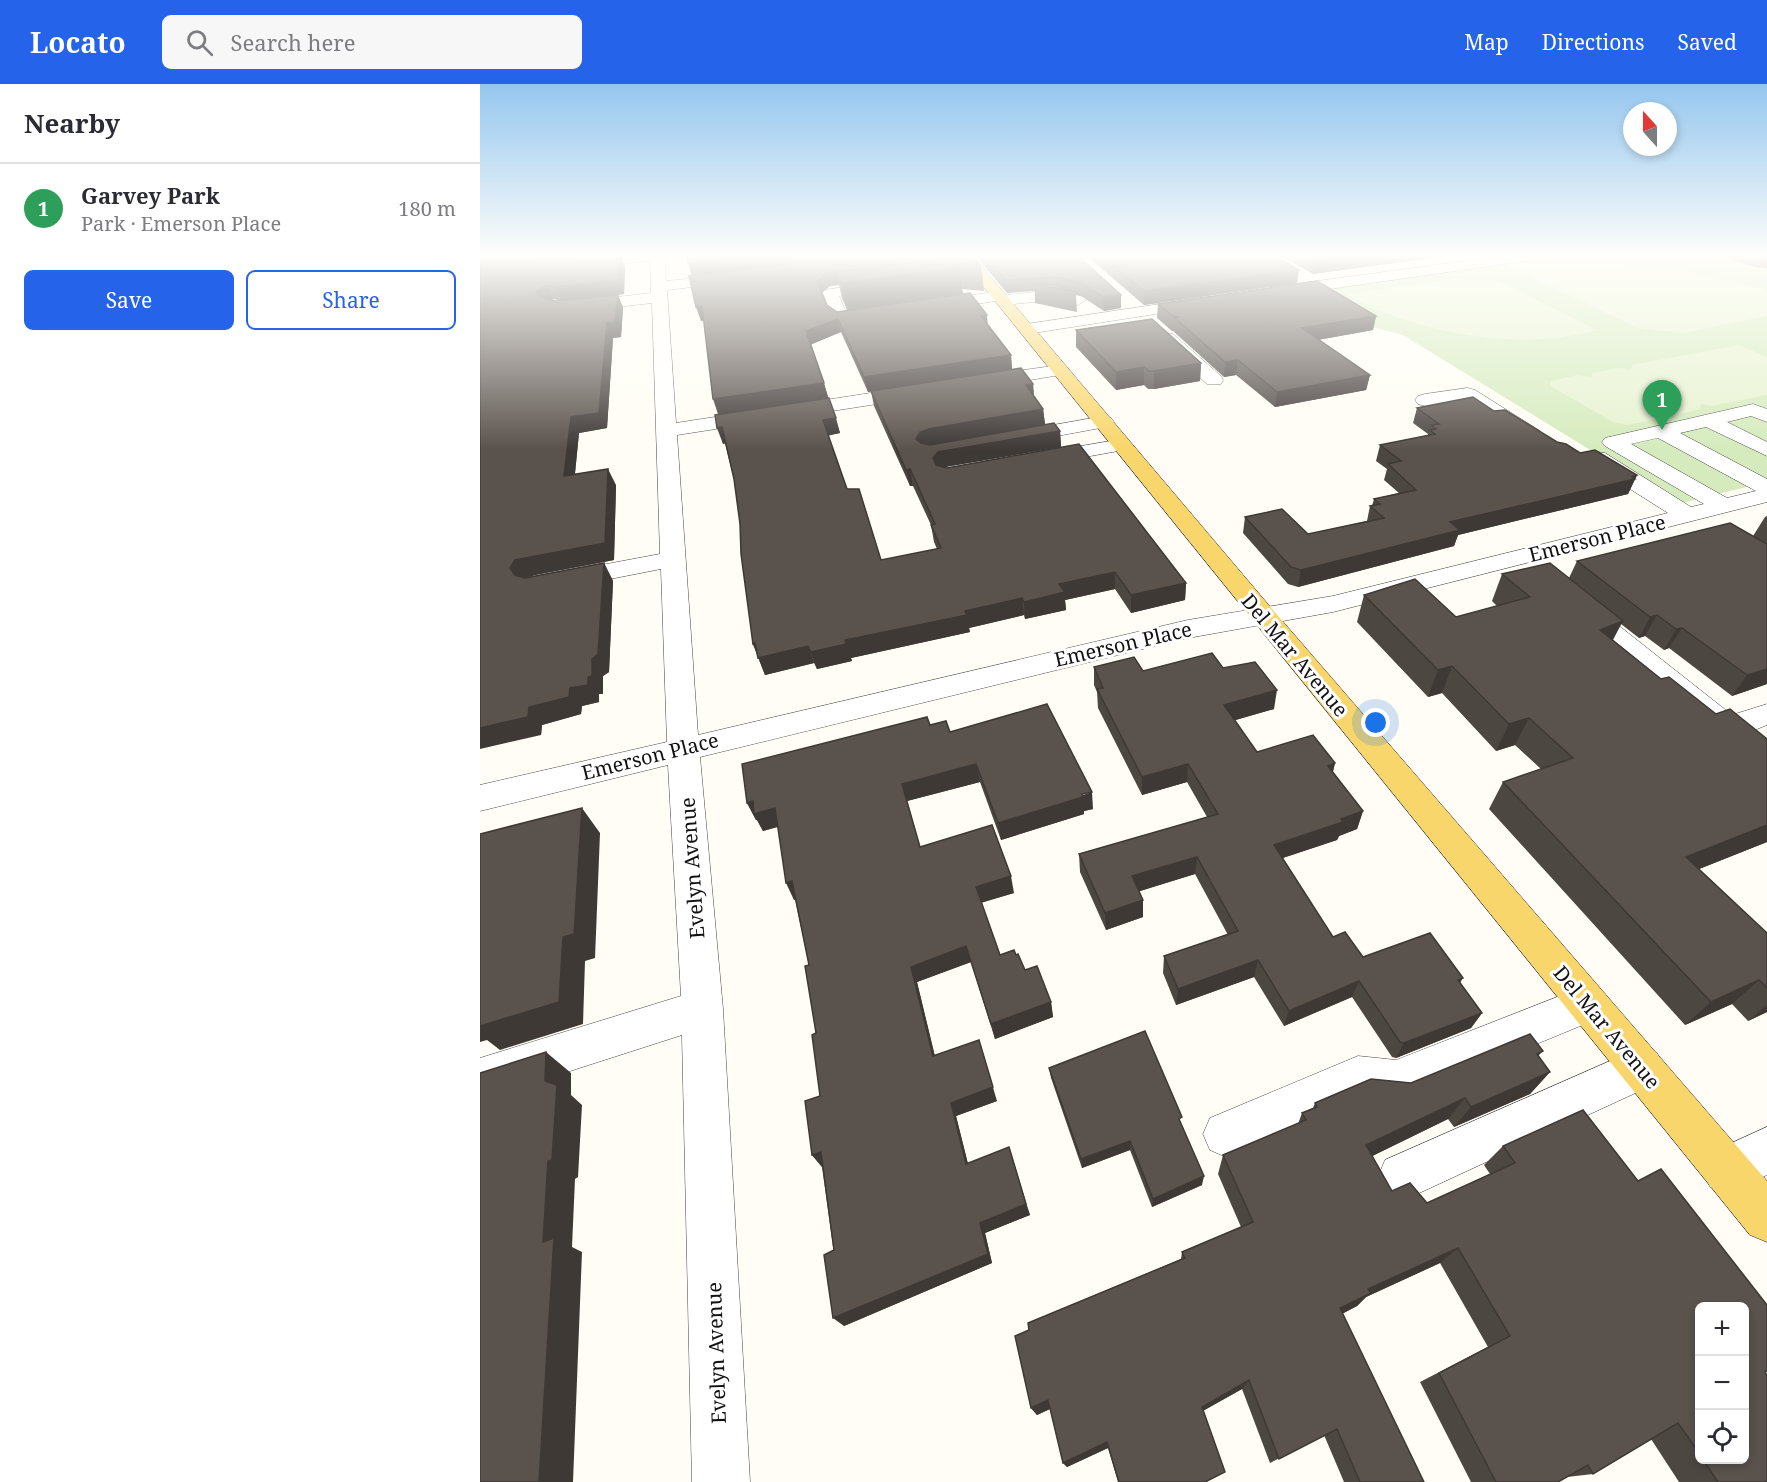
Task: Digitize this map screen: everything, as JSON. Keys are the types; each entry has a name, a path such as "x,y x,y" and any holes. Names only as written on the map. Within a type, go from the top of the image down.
{"main road":[{"name":"Del Mar Avenue","path":"1020,320 1262,615 1767,1218"}],"street":[{"name":"Evelyn Avenue","path":"660,320 683,748 702,1009 721,1482"},
{"path":"1027,329 1084,320"},
{"path":"1147,320 1214,380"},
{"path":"968,384 1060,370"},
{"path":"666,431 933,390"},
{"path":"1425,400 1468,394 1549,445"},
{"path":"1068,406 1088,403"},
{"path":"1724,506 1612,442 1753,410 1767,417"},
{"path":"1042,411 1057,430"},
{"path":"1708,420 1767,450"},
{"path":"1000,441 1104,422"},
{"path":"1661,431 1767,488"},
{"path":"1017,464 1122,445"},
{"path":"1579,455 1595,457 1723,532"},
{"name":"Emerson Place","path":"480,798 1188,629 1333,604 1767,495"},
{"path":"1519,558 1767,760"},
{"path":"536,585 674,559"},
{"path":"1727,728 1767,714"},
{"path":"1226,1134 1358,1077 1396,1081 1588,1004"},
{"path":"480,1079 702,1009"},
{"path":"1402,1177 1642,1068"},
{"path":"1727,1170 1767,1150"}],"green space":[{"path":"1358,320 1767,320 1767,482 1678,504 1403,335 1365,325"},
{"path":"1405,320 1577,320 1597,330 1536,339 1503,339 1436,329"},
{"path":"1622,320 1746,320 1683,333 1638,328"},
{"path":"1739,345 1767,357 1767,395 1712,406 1701,404 1700,409 1672,416 1659,414 1658,419 1627,425 1613,422 1550,386 1550,381 1578,375 1592,378 1592,373 1619,368 1631,370 1632,365"}],"building":[{"path":"480,320 615,320 607,323 599,413 571,417 564,476 608,469 605,543 515,560 510,568 515,575 525,578 604,563 598,654 592,659 592,676 588,677 588,685 570,688 569,697 529,707 528,717 480,728"},
{"path":"704,320 835,320 806,331 824,383 713,399"},
{"path":"839,320 984,320 1011,355 864,377"},
{"path":"1153,320 1201,363 1154,371 1149,371 1144,367 1116,372 1076,330"},
{"path":"1178,320 1350,320 1302,328 1370,375 1277,392 1238,360 1225,362"},
{"path":"1021,368 1033,384 1026,385 1043,409 929,429 920,432 916,439 930,445 1054,423 1060,431 938,452 933,458 936,465 947,468 1079,444 1186,583 1131,595 1115,572 1059,584 1065,592 1024,602 1022,598 965,611 967,615 845,640 846,644 811,652 808,646 758,658 755,643 753,644 734,479 722,427 717,428 715,415 829,398 836,418 823,420 847,489 859,489 881,560 941,548 931,525 935,524 910,469 906,470 871,391"},
{"path":"1473,397 1494,411 1505,410 1557,442 1566,444 1580,453 1595,450 1637,475 1632,477 1635,479 1450,522 1460,530 1301,570 1291,567 1245,517 1282,509 1308,534 1384,518 1370,506 1380,504 1374,499 1416,490 1388,464 1401,461 1380,445 1435,434 1430,430 1436,429 1431,425 1439,424 1417,408"},
{"path":"1730,523 1767,544 1767,669 1747,675 1682,628 1676,629 1657,615 1650,617 1577,561"},
{"path":"1550,563 1623,621 1600,630 1661,679 1669,677 1716,714 1730,709 1767,739 1767,825 1686,857 1767,933 1767,988 1759,980 1711,1002 1503,782 1573,758 1529,718 1509,724 1452,666 1438,670 1364,595 1415,579 1456,617 1530,597 1502,574"},
{"path":"1212,653 1223,668 1255,662 1277,690 1224,705 1257,752 1313,735 1335,763 1328,766 1363,811 1341,819 1343,822 1274,845 1333,937 1345,932 1363,957 1430,933 1463,978 1458,980 1482,1013 1404,1043 1400,1042 1359,981 1289,1011 1258,960 1178,989 1164,956 1238,931 1197,857 1132,876 1143,900 1105,913 1079,854 1218,814 1188,764 1142,777 1097,689 1103,688 1094,667 1134,657 1143,671"},
{"path":"1047,704 1092,792 1082,794 1083,797 998,823 976,764 902,784 920,847 992,825 1011,876 976,887 1000,955 1014,950 1025,970 1037,966 1051,1002 991,1024 966,946 911,967 933,1056 979,1040 993,1087 951,1103 966,1164 1009,1147 1026,1204 980,1223 988,1254 833,1318 824,1255 834,1250 821,1152 812,1155 805,1101 820,1096 812,1035 816,1033 805,966 809,965 792,881 786,883 775,808 754,814 753,801 747,803 742,764 927,717 930,725 946,721 950,732"},
{"path":"582,808 574,934 563,937 559,1002 480,1026 480,834"},
{"path":"1145,1031 1182,1117 1179,1119 1204,1176 1153,1199 1130,1141 1081,1159 1049,1068"},
{"path":"1530,1034 1543,1051 1537,1054 1550,1072 1471,1107 1465,1098 1366,1145 1392,1191 1410,1183 1427,1203 1515,1163 1503,1146 1583,1110 1638,1181 1661,1169 1767,1305 1767,1371 1765,1372 1767,1375 1767,1482 1718,1482 1706,1464 1749,1464 1749,1302 1695,1302 1695,1447 1678,1423 1593,1474 1588,1465 1558,1482 1496,1482 1439,1373 1510,1336 1458,1248 1368,1289 1371,1293 1340,1308 1424,1482 1360,1482 1337,1429 1279,1459 1249,1380 1202,1407 1225,1472 1205,1482 1119,1482 1107,1442 1063,1463 1048,1400 1031,1408 1015,1336 1029,1330 1028,1323 1185,1258 1182,1252 1253,1222 1223,1155 1306,1120 1302,1113 1317,1107 1315,1103 1371,1079 1411,1083"},
{"path":"546,1052 545,1081 557,1085 552,1160 548,1161 543,1242 554,1238 539,1482 480,1482 480,1073"}],"place":[{"name":"Garvey Park","path":"1662,430"}]}
